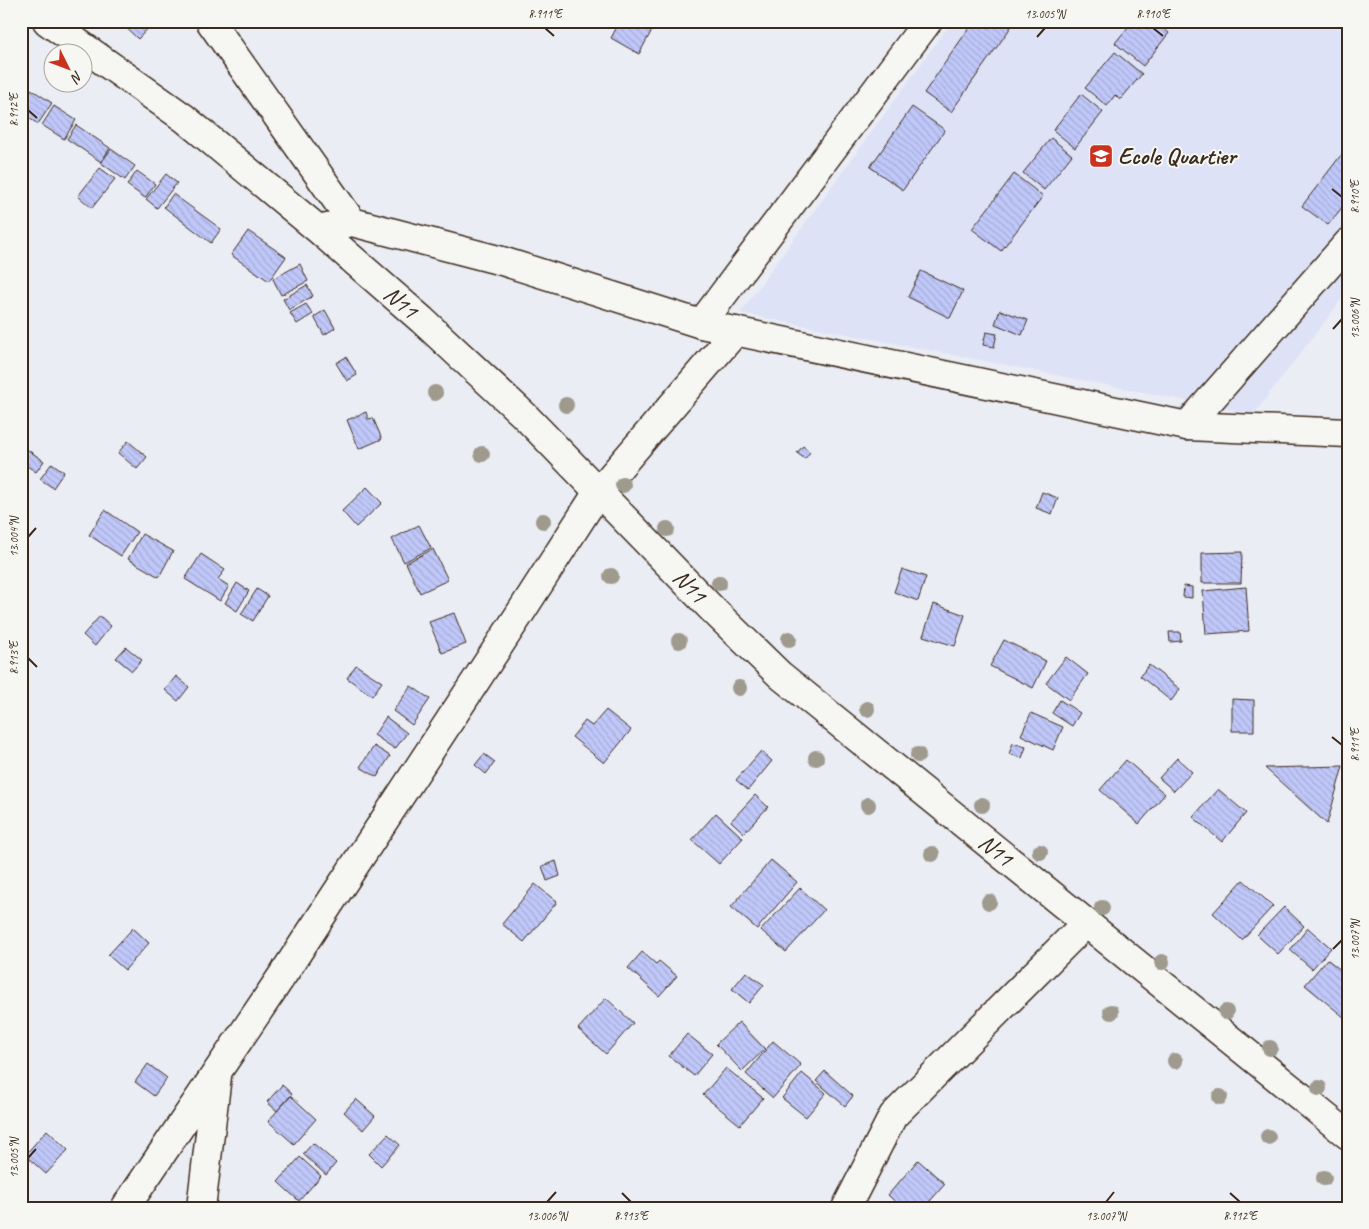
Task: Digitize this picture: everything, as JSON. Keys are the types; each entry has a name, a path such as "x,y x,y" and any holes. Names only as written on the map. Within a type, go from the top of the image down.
{"main road":[{"name":"N11","path":"47,21 184,118 319,230 422,320 509,401 713,610 780,675 1348,1135"},
{"path":"210,21 352,222"},
{"path":"701,324 928,21"},
{"path":"319,230 352,222 502,261 701,324 1187,426 1348,433"},
{"path":"1187,426 1348,243"},
{"path":"125,1208 508,632 598,492 736,331"},
{"path":"846,1208 893,1116 1086,923"},
{"path":"201,1208 217,1072"}],"shaded area":[{"name":"Ecole Quartier","path":"952,21 1348,21 1348,291 1254,414 740,313"}],"building":[{"path":"119,21 155,21 138,39"},
{"path":"620,21 657,21 639,54 611,38"},
{"path":"974,21 1003,21 1011,27 951,112 924,93"},
{"path":"1133,21 1155,21 1169,33 1143,66 1115,43"},
{"path":"1115,52 1142,74 1120,100 1115,95 1107,106 1085,88"},
{"path":"21,88 28,92 21,103"},
{"path":"31,89 52,103 38,124 21,113 21,105"},
{"path":"1081,94 1103,112 1075,148 1053,130"},
{"path":"54,106 76,120 64,139 42,125"},
{"path":"912,107 945,130 903,190 870,167"},
{"path":"76,125 110,148 101,162 67,139"},
{"path":"1051,138 1072,155 1044,190 1023,173"},
{"path":"1348,146 1348,200 1328,225 1302,206"},
{"path":"111,149 135,166 125,180 101,163"},
{"path":"100,168 115,179 92,208 78,196"},
{"path":"137,171 155,184 145,198 127,185"},
{"path":"166,174 177,183 157,208 146,199"},
{"path":"1014,174 1043,196 1001,251 972,229"},
{"path":"173,194 221,229 211,243 164,207"},
{"path":"248,231 286,257 269,281 231,255"},
{"path":"300,264 308,281 281,295 273,279"},
{"path":"921,271 963,291 950,318 908,297"},
{"path":"307,285 313,296 289,310 283,299"},
{"path":"306,304 313,314 297,324 290,313"},
{"path":"325,310 335,328 324,335 314,317"},
{"path":"1000,310 1028,320 1022,335 995,324"},
{"path":"986,332 997,334 994,347 983,345"},
{"path":"346,357 357,375 347,381 336,363"},
{"path":"366,412 368,419 373,418 382,439 359,449 347,420"},
{"path":"128,441 147,457 137,469 118,453"},
{"path":"803,446 810,452 805,459 797,453"},
{"path":"25,448 44,461 36,472 21,462 21,454"},
{"path":"52,463 64,472 53,488 40,479"},
{"path":"367,487 382,503 356,527 342,511"},
{"path":"1042,492 1058,498 1052,514 1036,508"},
{"path":"105,510 137,532 121,556 89,535"},
{"path":"419,525 431,548 404,562 392,539"},
{"path":"142,534 173,551 159,577 128,559"},
{"path":"433,549 448,580 420,593 406,563"},
{"path":"1242,552 1241,583 1202,583 1202,553"},
{"path":"201,554 225,570 218,579 229,586 220,601 185,579"},
{"path":"902,569 926,577 918,601 894,592"},
{"path":"237,583 249,591 237,611 225,603"},
{"path":"1184,586 1192,587 1192,598 1183,597"},
{"path":"1246,587 1249,631 1206,634 1203,591"},
{"path":"257,589 268,596 253,621 241,614"},
{"path":"934,604 965,615 955,646 923,636"},
{"path":"454,613 466,644 442,653 429,622"},
{"path":"100,616 111,626 95,646 83,635"},
{"path":"1169,632 1180,632 1181,641 1170,642"},
{"path":"1004,640 1046,661 1033,688 990,666"},
{"path":"126,647 142,660 132,671 116,658"},
{"path":"1066,657 1088,674 1069,700 1046,683"},
{"path":"356,665 382,682 372,696 347,678"},
{"path":"1149,665 1180,689 1171,701 1140,676"},
{"path":"176,676 189,687 178,701 165,690"},
{"path":"411,686 430,699 412,725 393,711"},
{"path":"1232,699 1254,700 1254,731 1232,731"},
{"path":"1060,700 1080,713 1072,726 1052,713"},
{"path":"606,710 631,730 604,763 572,737 585,721 592,726"},
{"path":"1031,713 1063,727 1053,750 1021,735"},
{"path":"386,717 407,733 395,749 374,735"},
{"path":"1013,743 1026,747 1022,758 1009,754"},
{"path":"374,746 390,756 377,777 360,767"},
{"path":"761,751 772,761 748,790 736,780"},
{"path":"484,754 495,762 486,774 475,765"},
{"path":"1177,758 1192,772 1174,791 1159,778"},
{"path":"1126,760 1165,794 1139,824 1100,790"},
{"path":"1343,766 1327,824 1265,768"},
{"path":"1218,789 1246,813 1222,842 1193,817"},
{"path":"755,795 768,807 744,833 731,821"},
{"path":"716,813 743,838 719,864 692,840"},
{"path":"771,860 797,882 757,929 731,907"},
{"path":"556,861 560,876 547,881 542,866"},
{"path":"1243,880 1273,906 1242,940 1213,913"},
{"path":"535,884 557,902 524,942 502,924"},
{"path":"800,888 824,910 786,952 761,930"},
{"path":"1284,907 1304,926 1278,954 1257,935"},
{"path":"133,928 149,943 125,970 108,955"},
{"path":"1308,928 1331,948 1312,969 1290,950"},
{"path":"642,952 656,964 659,961 677,976 659,996 628,968"},
{"path":"1327,959 1348,976 1348,1014 1345,1018 1305,985"},
{"path":"746,972 764,985 749,1003 732,989"},
{"path":"606,998 633,1023 606,1054 578,1029"},
{"path":"739,1022 765,1049 742,1071 716,1044"},
{"path":"687,1034 712,1054 694,1076 669,1056"},
{"path":"773,1041 801,1065 773,1098 746,1074"},
{"path":"148,1064 167,1078 154,1096 135,1082"},
{"path":"726,1068 763,1098 740,1125 703,1095"},
{"path":"825,1071 853,1096 845,1106 816,1081"},
{"path":"802,1073 826,1093 806,1117 782,1098"},
{"path":"282,1085 292,1094 277,1111 267,1102"},
{"path":"291,1096 316,1119 294,1144 268,1121"},
{"path":"356,1099 375,1116 363,1130 344,1112"},
{"path":"47,1130 68,1150 46,1174 25,1155"},
{"path":"388,1134 400,1145 381,1166 369,1154"},
{"path":"313,1143 336,1163 326,1175 303,1154"},
{"path":"300,1157 321,1176 299,1201 278,1182"},
{"path":"918,1160 945,1184 924,1208 902,1208 888,1195"}],"place":[{"name":"Ecole Quartier","path":"1101,156"}]}
